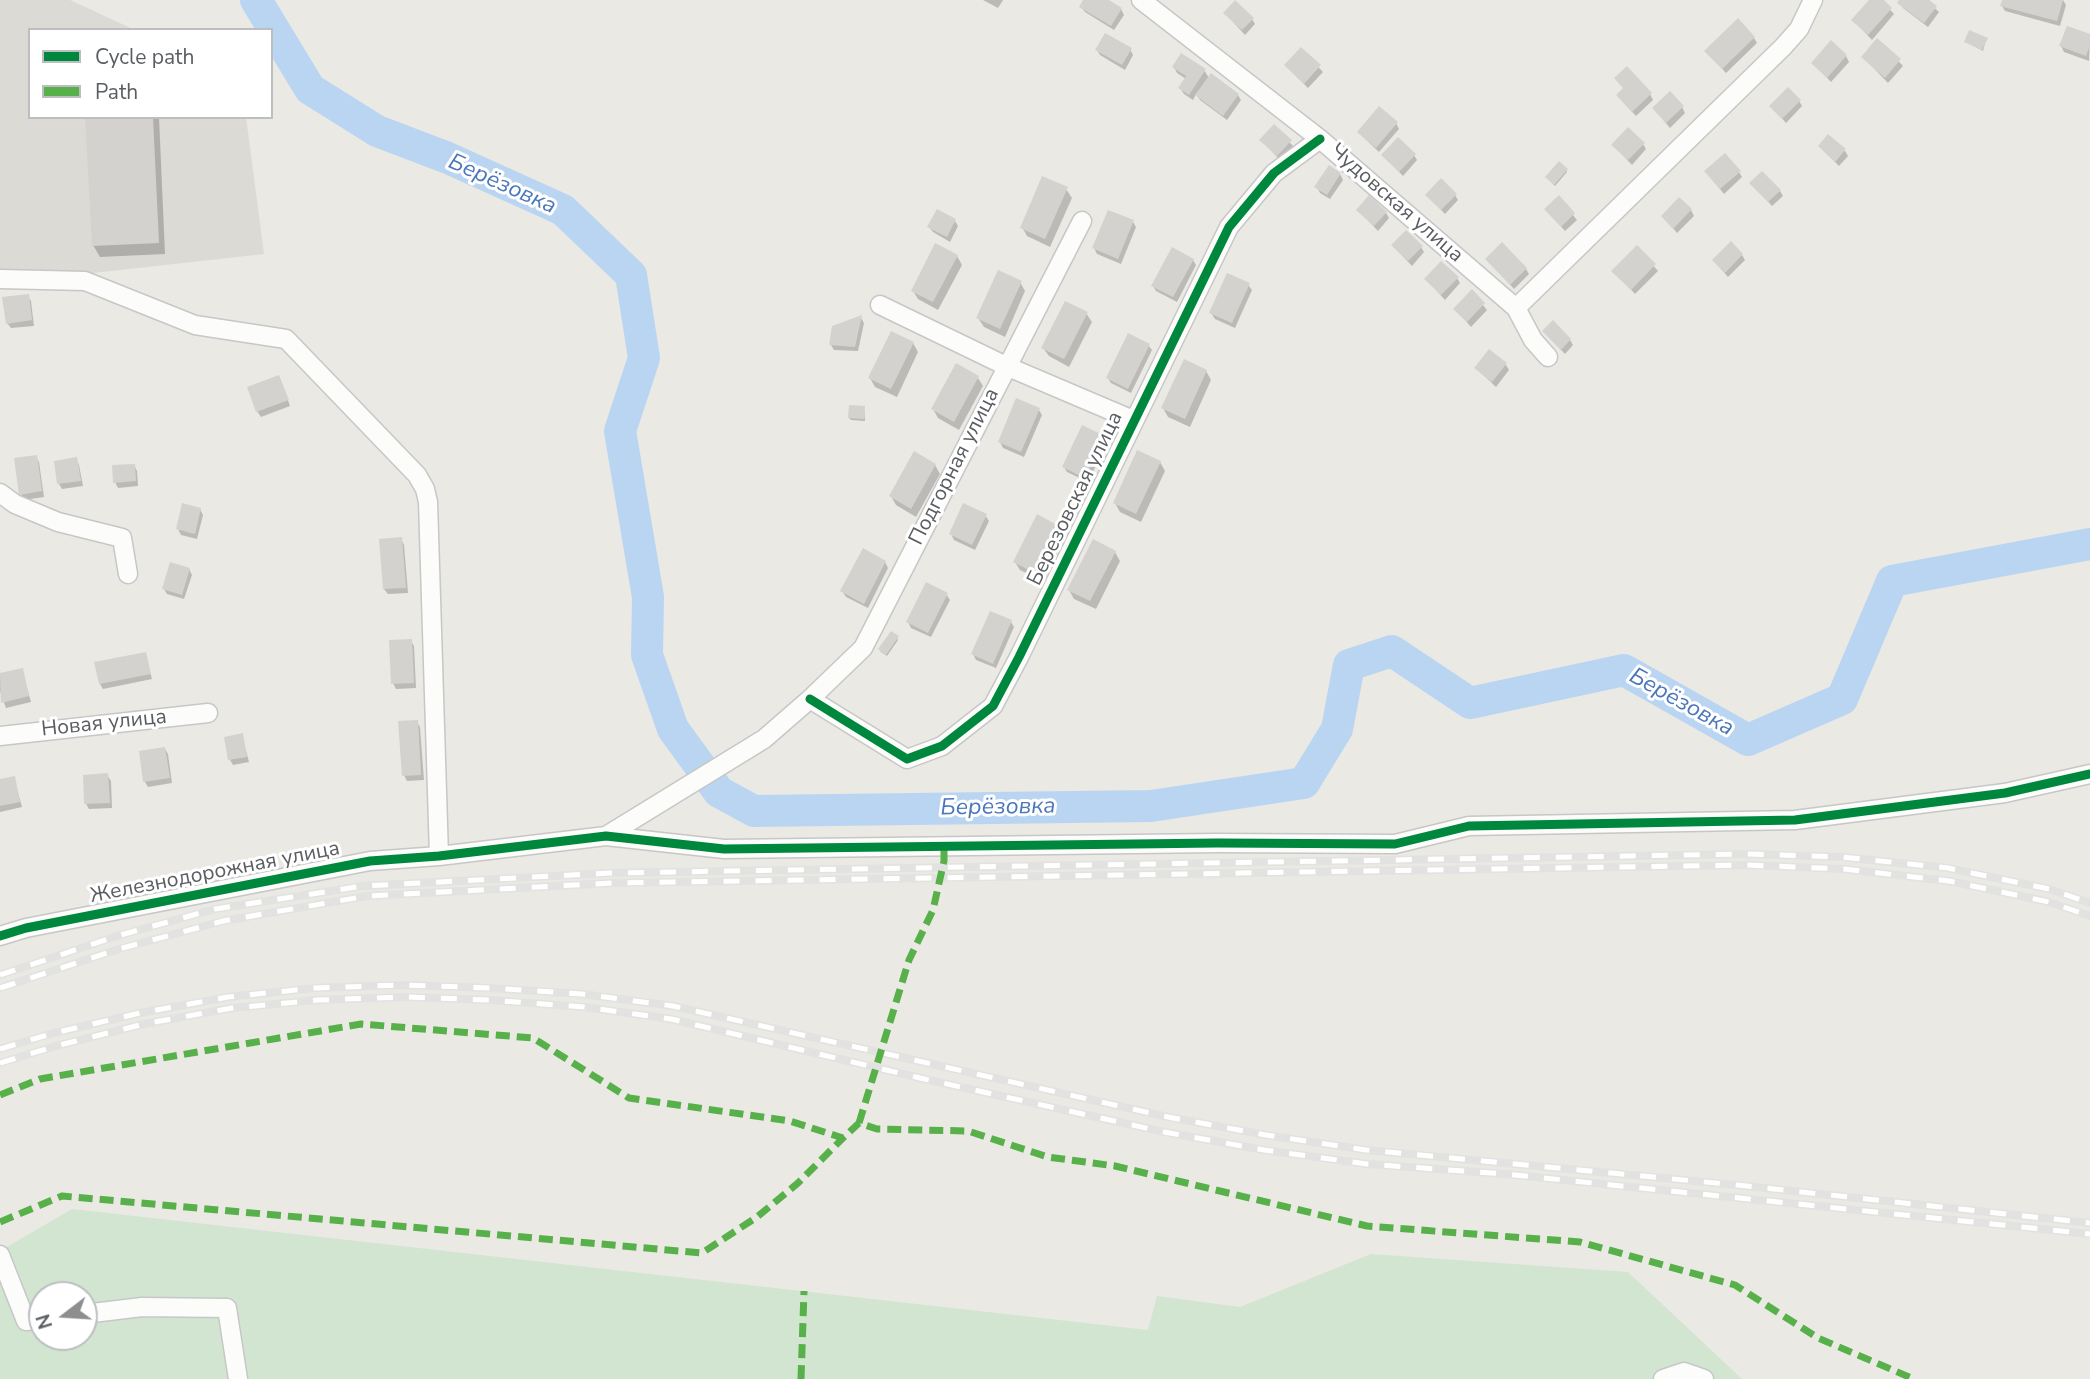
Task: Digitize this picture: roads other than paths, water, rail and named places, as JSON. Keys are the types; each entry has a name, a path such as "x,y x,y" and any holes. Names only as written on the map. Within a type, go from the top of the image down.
{"street":[{"name":"Чудовская улица","path":"1141,0 1320,139 1516,308 1533,340 1548,358"},
{"path":"1516,308 1783,47 1798,29 1813,0"},
{"name":"Березовская улица","path":"810,699 907,760 942,746 993,706 1229,227 1274,173 1320,139"},
{"name":"Подгорная улица","path":"606,836 764,739 863,648 1082,221"},
{"path":"0,279 85,281 195,325 286,339 417,475 425,489 428,502 439,856"},
{"path":"880,305 1006,366 1133,420"},
{"path":"0,493 15,504 58,522 122,538 128,573"},
{"name":"Новая улица","path":"0,736 208,713"},
{"path":"606,836 724,849 1217,843 1395,844 1469,826 1794,820 2005,793 2090,774"},
{"name":"Железнодорожная улица","path":"0,936 26,928 370,861 439,856 606,836"},
{"path":"0,1255 28,1321"},
{"path":"98,1312 142,1307 226,1308 238,1379"},
{"path":"1663,1379 1684,1372 1704,1379"}],"waterway":[{"name":"Берёзовка","path":"256,0 273,28"},
{"name":"Берёзовка","path":"273,28 310,89 377,131 448,158 563,210 631,275 644,358 620,431 648,597 647,655 673,729 719,792 754,811 1151,806 1304,783 1337,729 1349,665 1392,651 1470,703 1624,670 1748,740 1842,699 1892,581 2090,544"}],"railway":[{"path":"0,975 117,936 215,909 363,886 610,873 1748,854 1842,857 1948,868 2049,889 2090,903"},
{"path":"0,988 119,949 223,921 367,896 613,883 1748,865 1844,869 1949,881 2049,902 2090,916"},
{"path":"0,1049 140,1013 228,997 315,988 402,985 582,994 673,1006 1168,1117 1266,1135 1366,1150 1737,1185 2090,1223"},
{"path":"0,1063 144,1024 232,1008 318,1000 406,997 584,1007 671,1019 1164,1132 1264,1150 1367,1164 1505,1174 2090,1234"}]}
